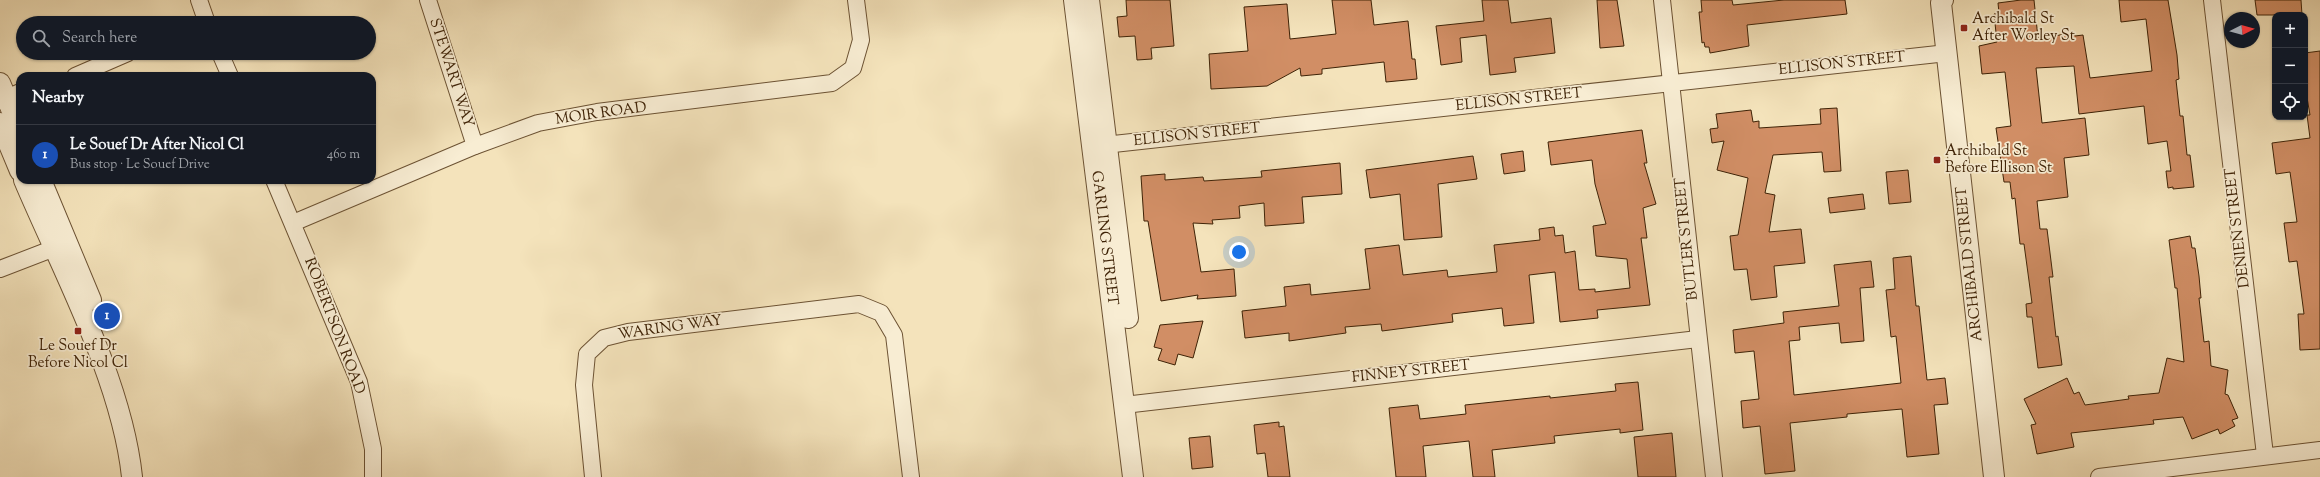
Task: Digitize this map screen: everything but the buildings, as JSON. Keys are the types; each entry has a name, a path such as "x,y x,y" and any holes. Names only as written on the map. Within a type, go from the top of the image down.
{"street":[{"path":"199,0 202,16"},
{"name":"STEWART WAY","path":"428,0 475,146"},
{"name":"MOIR ROAD","path":"293,223 475,146 538,123 597,112 832,83 853,68 861,40 856,0"},
{"name":"GARLING STREET","path":"1074,0 1100,146"},
{"name":"GARLING STREET","path":"1089,0 1100,146 1131,404 1146,477"},
{"name":"BUTLER STREET","path":"1662,0 1714,477"},
{"name":"DENIEN STREET","path":"2212,0 2265,455"},
{"name":"ARCHIBALD STREET","path":"1941,1 1994,477"},
{"name":"ELLISON STREET","path":"1100,146 1947,53"},
{"path":"84,72 112,60"},
{"path":"223,60 228,72"},
{"path":"7,104 16,122"},
{"path":"7,104 16,150"},
{"path":"26,184 96,313 130,406 138,434 145,477"},
{"path":"42,184 60,246 100,358 124,433 132,477"},
{"name":"ROBERTSON ROAD","path":"276,184 359,382 373,449 373,477"},
{"path":"0,269 60,246"},
{"name":"WARING WAY","path":"593,477 585,377 587,354 604,338 628,332 859,304 881,313 894,335 911,477"},
{"name":"FINNEY STREET","path":"1131,404 1698,339"},
{"name":"GARLING STREET","path":"1131,404 1133,477"},
{"path":"2099,477 2265,455 2320,450"}],"place":[{"name":"Archibald St After Worley St","path":"1964,28"},
{"name":"Archibald St Before Ellison St","path":"1937,160"},
{"name":"Le Souef Dr After Nicol Cl","path":"107,316"},
{"name":"Le Souef Dr Before Nicol Cl","path":"78,331"}]}
